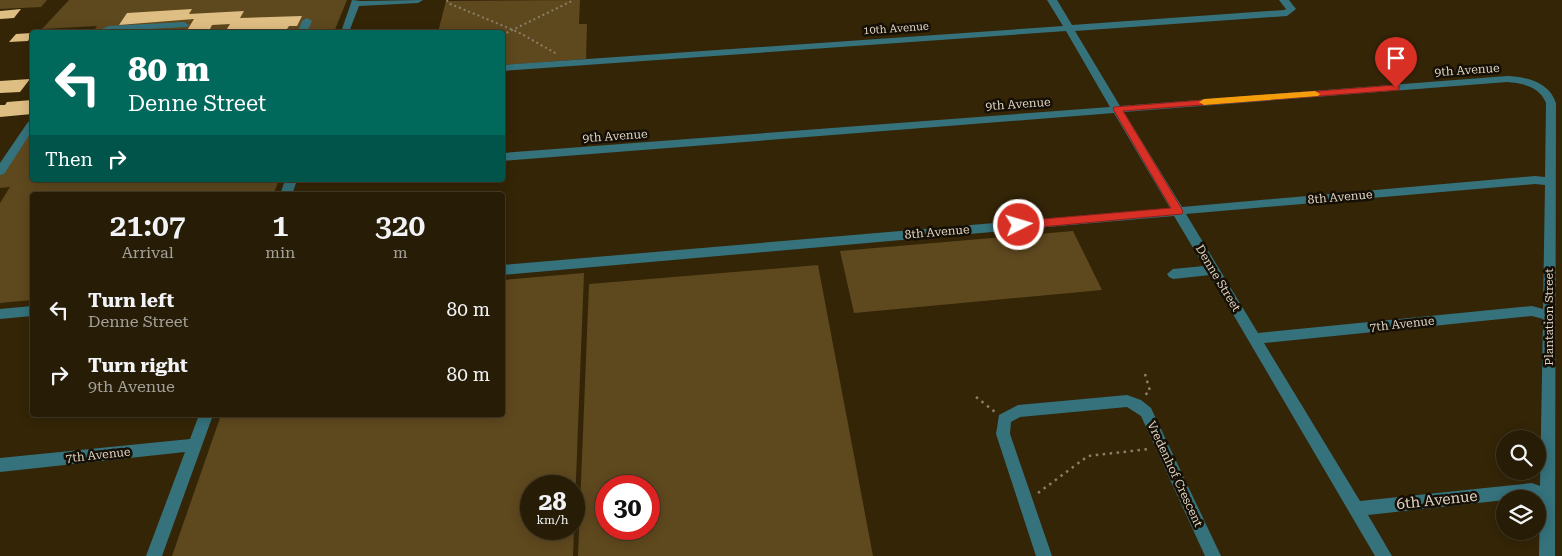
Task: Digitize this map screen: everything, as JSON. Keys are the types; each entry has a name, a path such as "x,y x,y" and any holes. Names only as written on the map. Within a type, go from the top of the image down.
{"street":[{"path":"346,30 356,2 418,0"},
{"name":"Denne Street","path":"1052,0 1384,556"},
{"name":"10th Avenue","path":"505,68 1287,13 1291,10 1284,0"},
{"path":"303,30 307,22"},
{"path":"109,30 184,25"},
{"name":"9th Avenue","path":"505,157 1508,79 1521,80 1535,86"},
{"name":"Plantation Street","path":"1535,86 1546,92 1551,99 1547,556"},
{"path":"0,171 30,127"},
{"name":"8th Avenue","path":"505,270 1535,180 1550,182"},
{"path":"1173,274 1214,270"},
{"path":"0,314 30,311"},
{"name":"7th Avenue","path":"1254,339 1532,311 1549,316"},
{"path":"1044,556 1003,434 1004,419 1018,411 1121,401 1134,403"},
{"name":"Vredenhof Crescent","path":"1134,403 1146,412 1213,556"},
{"path":"154,556 205,417"},
{"name":"7th Avenue","path":"0,465 195,445"},
{"name":"6th Avenue","path":"1356,509 1532,490 1548,496"}],"path":[{"path":"448,0 448,3 464,11 514,30 543,44 565,59 565,63"},
{"path":"505,34 574,0"},
{"path":"1134,403 1150,391 1145,374"},
{"path":"976,397 1004,419"},
{"path":"1026,502 1088,456 1162,447"}],"shaded area":[{"path":"0,0 47,0 41,7 0,9"},
{"path":"69,0 347,0 335,30 94,30 97,26 42,29"},
{"path":"580,0 579,24 587,24 586,59 505,65 505,30 439,30 446,1"},
{"path":"30,123 30,182 278,182 274,192 30,192 30,300 0,303 0,203 10,187 0,188 0,164"},
{"path":"1073,231 1102,290 854,313 840,251"},
{"path":"818,265 873,556 578,556 579,540 585,540 585,475 581,475 589,284"},
{"path":"584,273 576,475 520,475 520,540 574,540 573,556 172,556 220,417 505,417 505,280"}],"building":[{"path":"21,9 14,18 0,19 0,11"},
{"path":"192,9 189,14 244,11 240,18 302,16 297,26 289,26 283,30 226,30 230,24 212,25 210,30 187,30 194,19 119,25 127,13"},
{"path":"30,33 30,37 28,41 9,42 16,34"},
{"path":"30,79 20,92 0,93 0,81"},
{"path":"30,100 30,114 0,117 0,105 5,105 7,102"}],"slow traffic":[{"path":"1204,102 1315,94"}],"route":[{"path":"1019,225 1178,211 1117,109 1396,88"}]}
